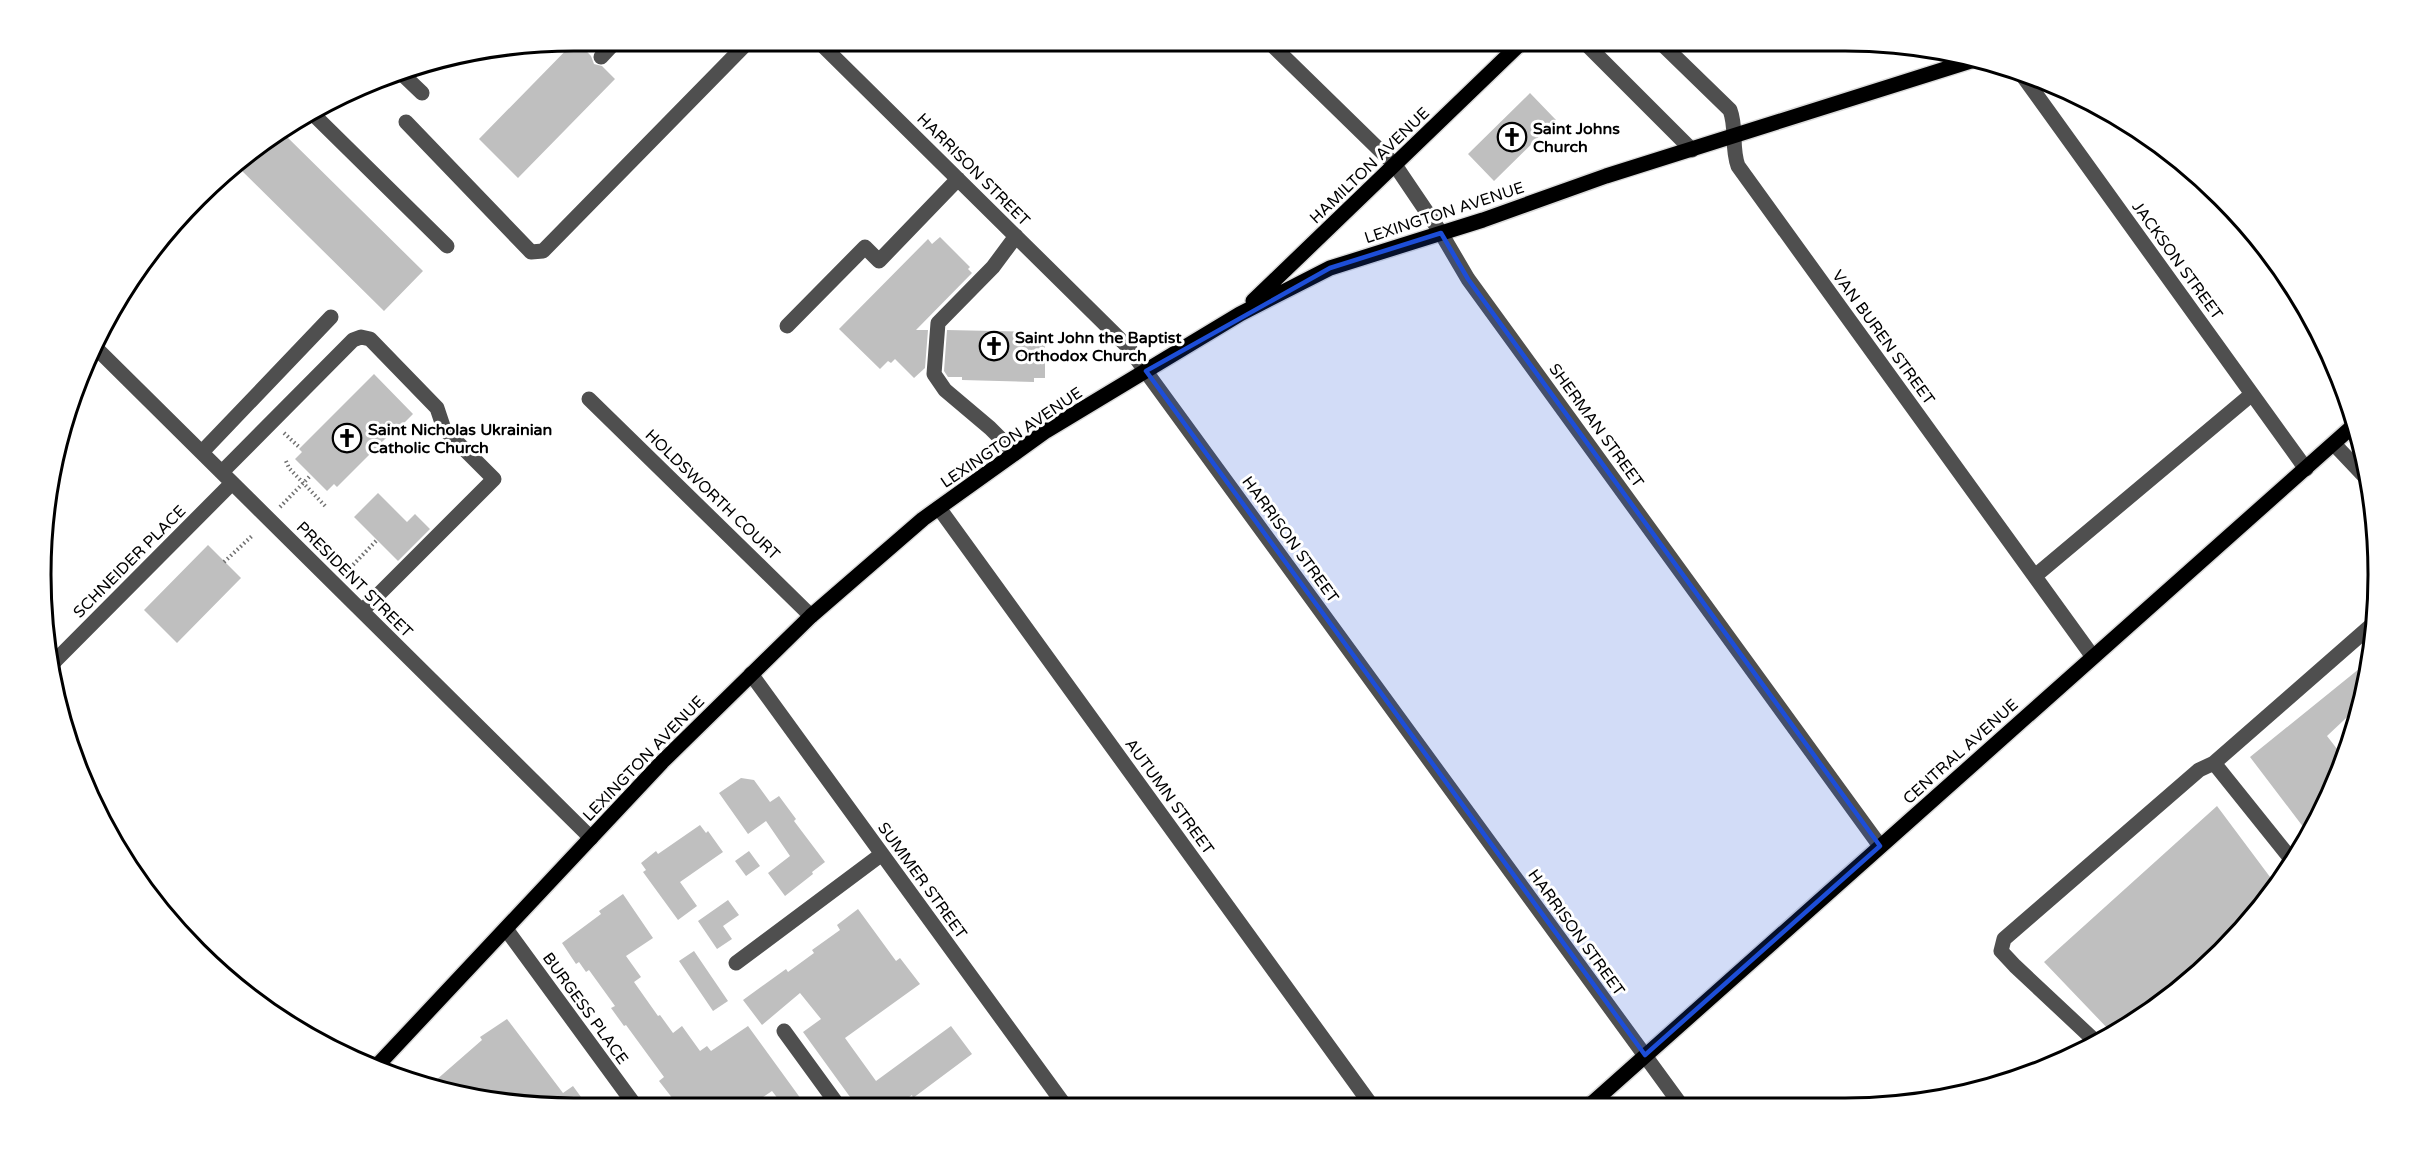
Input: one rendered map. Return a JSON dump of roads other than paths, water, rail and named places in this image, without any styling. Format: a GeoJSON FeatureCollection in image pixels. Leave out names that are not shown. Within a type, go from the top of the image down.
{"type":"FeatureCollection","features":[{"type":"Feature","properties":{"kind":"main road","name":"HAMILTON AVENUE"},"geometry":{"type":"LineString","coordinates":[[1240,314],[1512,51]]}},
{"type":"Feature","properties":{"kind":"main road","name":"LEXINGTON AVENUE"},"geometry":{"type":"LineString","coordinates":[[382,1061],[662,762],[811,616],[939,508],[1046,431],[1240,314],[1329,268],[1483,220],[1606,176],[1962,65]]}},
{"type":"Feature","properties":{"kind":"main road","name":"CENTRAL AVENUE"},"geometry":{"type":"LineString","coordinates":[[1598,1098],[2348,431]]}},
{"type":"Feature","properties":{"kind":"street"},"geometry":{"type":"LineString","coordinates":[[601,57],[606,51]]}},
{"type":"Feature","properties":{"kind":"street"},"geometry":{"type":"LineString","coordinates":[[406,122],[531,252],[537,253],[543,251],[738,51]]}},
{"type":"Feature","properties":{"kind":"street","name":"HARRISON STREET"},"geometry":{"type":"LineString","coordinates":[[829,51],[1128,347],[1677,1098]]}},
{"type":"Feature","properties":{"kind":"street","name":"SHERMAN STREET"},"geometry":{"type":"LineString","coordinates":[[1279,51],[1395,165],[1441,233],[1468,279],[1880,846]]}},
{"type":"Feature","properties":{"kind":"street"},"geometry":{"type":"LineString","coordinates":[[1594,51],[1692,150]]}},
{"type":"Feature","properties":{"kind":"street","name":"VAN BUREN STREET"},"geometry":{"type":"LineString","coordinates":[[1670,51],[1730,110],[1735,122],[1734,147],[1738,166],[2093,657]]}},
{"type":"Feature","properties":{"kind":"street"},"geometry":{"type":"LineString","coordinates":[[407,79],[422,93]]}},
{"type":"Feature","properties":{"kind":"street","name":"JACKSON STREET"},"geometry":{"type":"LineString","coordinates":[[2030,85],[2306,469]]}},
{"type":"Feature","properties":{"kind":"street"},"geometry":{"type":"LineString","coordinates":[[318,119],[447,246]]}},
{"type":"Feature","properties":{"kind":"street"},"geometry":{"type":"LineString","coordinates":[[787,326],[865,247],[879,261],[958,179]]}},
{"type":"Feature","properties":{"kind":"street"},"geometry":{"type":"LineString","coordinates":[[1015,453],[990,428],[945,390],[934,374],[938,323],[993,267],[1016,236]]}},
{"type":"Feature","properties":{"kind":"street"},"geometry":{"type":"LineString","coordinates":[[202,452],[330,317]]}},
{"type":"Feature","properties":{"kind":"street","name":"SCHNEIDER PLACE"},"geometry":{"type":"LineString","coordinates":[[58,658],[353,340],[361,337],[370,339],[437,408],[444,429],[494,479],[362,611]]}},
{"type":"Feature","properties":{"kind":"street","name":"PRESIDENT STREET"},"geometry":{"type":"LineString","coordinates":[[101,353],[591,838]]}},
{"type":"Feature","properties":{"kind":"street"},"geometry":{"type":"LineString","coordinates":[[2035,576],[2253,394]]}},
{"type":"Feature","properties":{"kind":"street","name":"HOLDSWORTH COURT"},"geometry":{"type":"LineString","coordinates":[[589,399],[811,616]]}},
{"type":"Feature","properties":{"kind":"street"},"geometry":{"type":"LineString","coordinates":[[2334,444],[2357,468]]}},
{"type":"Feature","properties":{"kind":"street","name":"AUTUMN STREET"},"geometry":{"type":"LineString","coordinates":[[939,508],[1366,1098]]}},
{"type":"Feature","properties":{"kind":"street"},"geometry":{"type":"LineString","coordinates":[[2090,1036],[2001,951],[2004,939],[2199,770],[2214,763],[2365,631]]}},
{"type":"Feature","properties":{"kind":"street","name":"SUMMER STREET"},"geometry":{"type":"LineString","coordinates":[[751,674],[1059,1098]]}},
{"type":"Feature","properties":{"kind":"street"},"geometry":{"type":"LineString","coordinates":[[2214,763],[2287,854]]}},
{"type":"Feature","properties":{"kind":"street"},"geometry":{"type":"LineString","coordinates":[[736,963],[882,854]]}},
{"type":"Feature","properties":{"kind":"street","name":"BURGESS PLACE"},"geometry":{"type":"LineString","coordinates":[[506,929],[630,1098]]}},
{"type":"Feature","properties":{"kind":"street"},"geometry":{"type":"LineString","coordinates":[[784,1031],[833,1098]]}},
{"type":"Feature","properties":{"kind":"place","name":"Saint Johns Church"},"geometry":{"type":"Point","coordinates":[1512,137]}},
{"type":"Feature","properties":{"kind":"place","name":"Saint John the Baptist Orthodox Church"},"geometry":{"type":"Point","coordinates":[994,346]}},
{"type":"Feature","properties":{"kind":"place","name":"Saint Nicholas Ukrainian Catholic Church"},"geometry":{"type":"Point","coordinates":[347,438]}}]}
